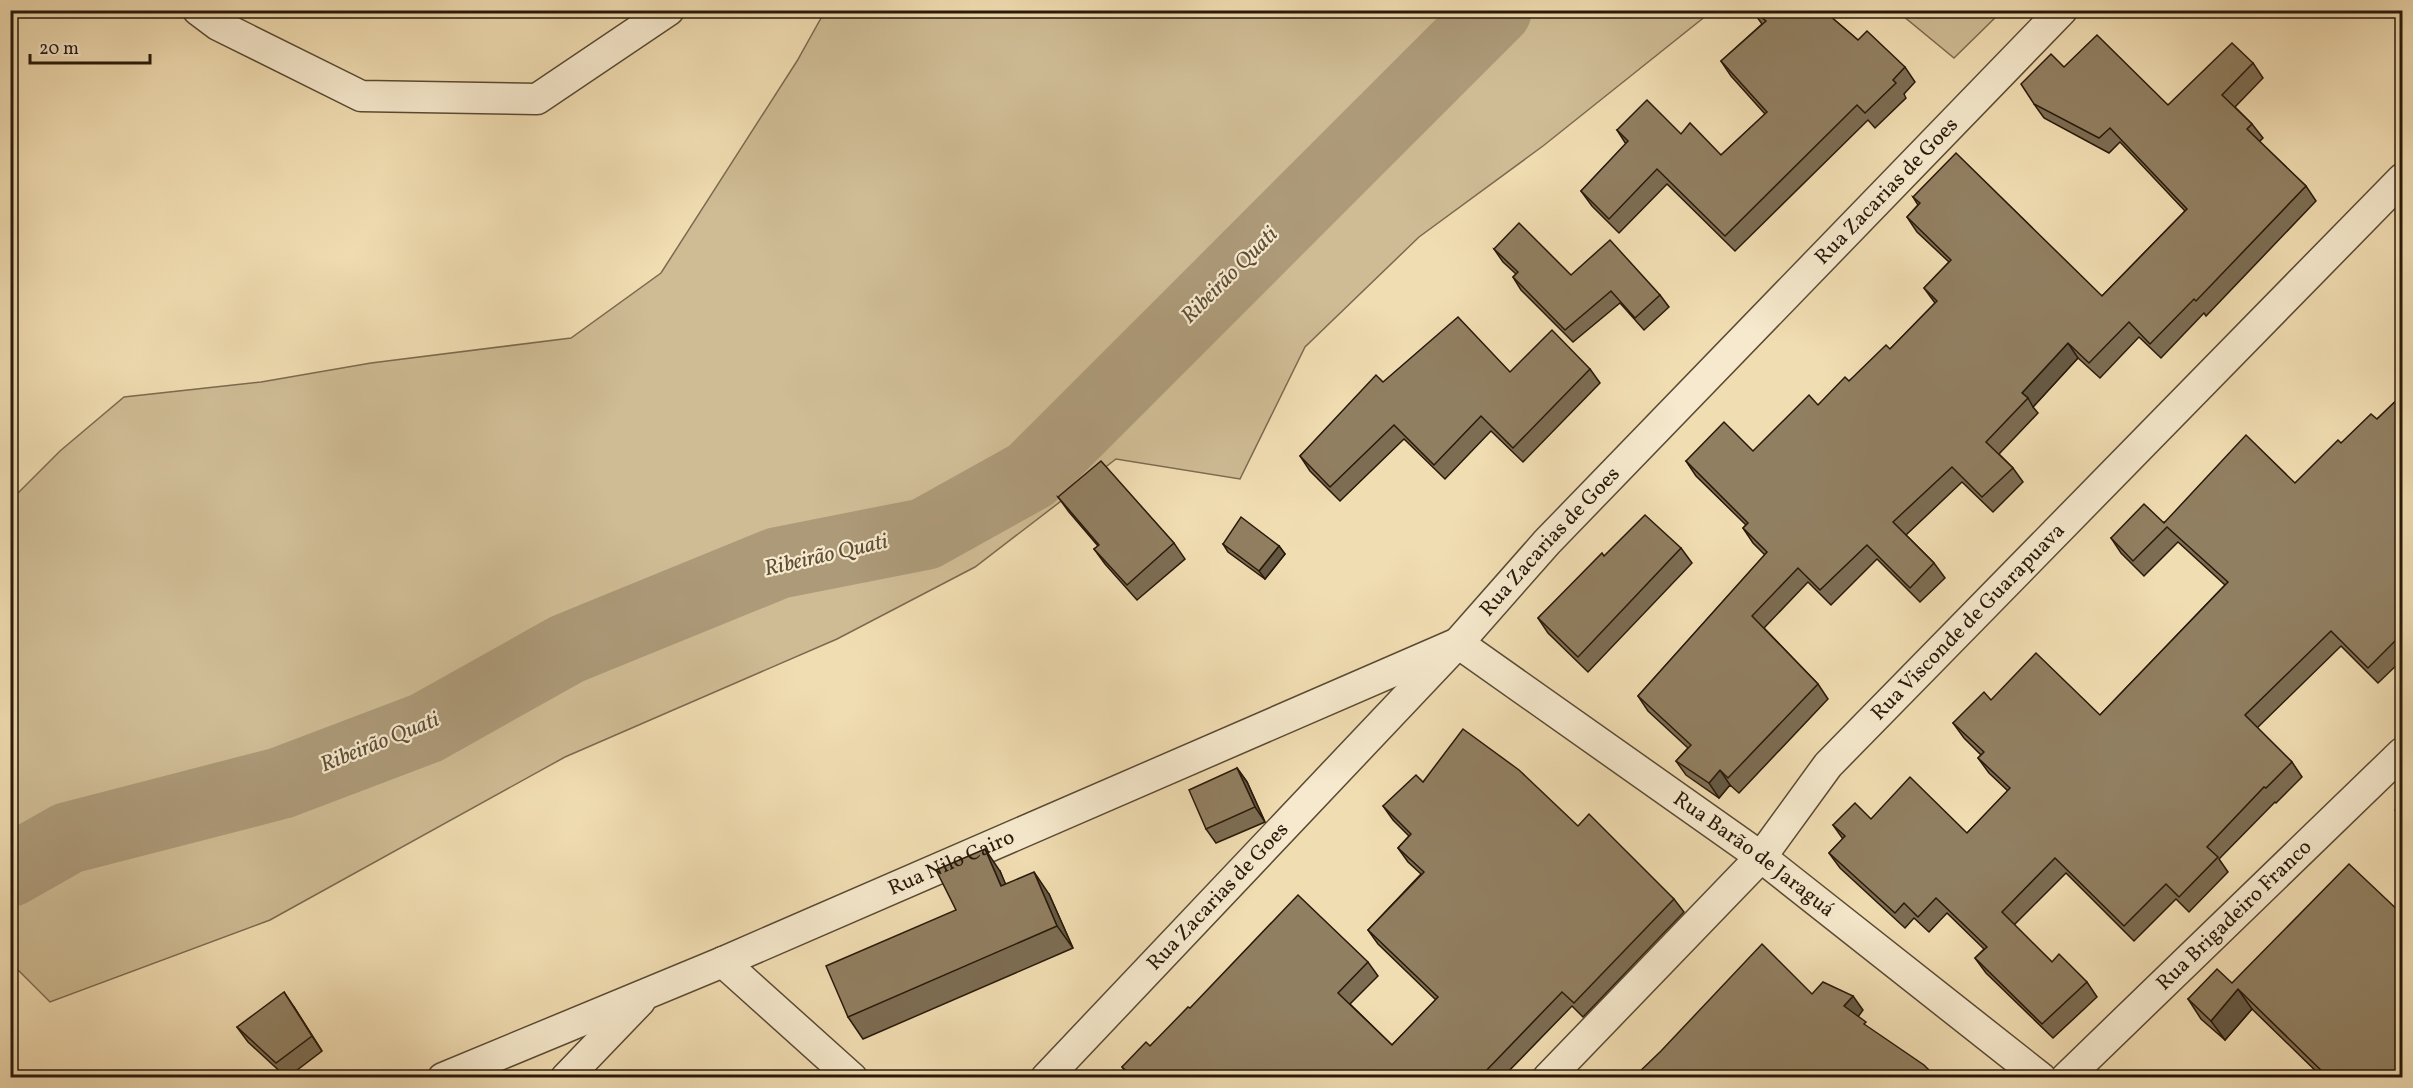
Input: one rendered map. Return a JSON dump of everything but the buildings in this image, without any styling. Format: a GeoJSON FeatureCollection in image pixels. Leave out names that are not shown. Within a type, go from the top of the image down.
{"type":"FeatureCollection","features":[{"type":"Feature","properties":{"kind":"street"},"geometry":{"type":"LineString","coordinates":[[198,10],[218,25],[361,96],[537,99],[669,10]]}},
{"type":"Feature","properties":{"kind":"street","name":"Rua Zacarias de Goes"},"geometry":{"type":"LineString","coordinates":[[1046,1077],[1458,643],[1547,542],[2062,10]]}},
{"type":"Feature","properties":{"kind":"street","name":"Rua Visconde de Guarapuava"},"geometry":{"type":"LineString","coordinates":[[1548,1077],[1761,857],[1828,765],[2403,179]]}},
{"type":"Feature","properties":{"kind":"street","name":"Rua Barão de Jaraguá"},"geometry":{"type":"LineString","coordinates":[[1458,643],[1761,857],[2041,1077]]}},
{"type":"Feature","properties":{"kind":"street","name":"Rua Nilo Cairo"},"geometry":{"type":"LineString","coordinates":[[445,1077],[723,962],[1458,643]]}},
{"type":"Feature","properties":{"kind":"street","name":"Rua Brigadeiro Franco"},"geometry":{"type":"LineString","coordinates":[[2066,1077],[2403,753]]}},
{"type":"Feature","properties":{"kind":"street"},"geometry":{"type":"LineString","coordinates":[[723,962],[852,1077]]}},
{"type":"Feature","properties":{"kind":"street"},"geometry":{"type":"LineString","coordinates":[[566,1077],[649,993]]}},
{"type":"Feature","properties":{"kind":"shaded area"},"geometry":{"type":"Polygon","coordinates":[[[825,11],[1712,11],[1543,146],[1419,237],[1305,347],[1240,479],[1116,459],[975,567],[837,639],[565,757],[270,920],[50,1002],[11,963],[11,500],[60,451],[124,397],[261,382],[371,363],[571,338],[661,273],[797,61],[825,11]]]}},
{"type":"Feature","properties":{"kind":"shaded area"},"geometry":{"type":"Polygon","coordinates":[[[1897,11],[2002,11],[1954,58],[1897,11]]]}},
{"type":"Feature","properties":{"kind":"waterway","name":"Ribeirão Quati"},"geometry":{"type":"LineString","coordinates":[[10,871],[68,838],[281,783],[426,728],[567,649],[778,563],[925,534],[1031,475],[1496,10]]}}]}
